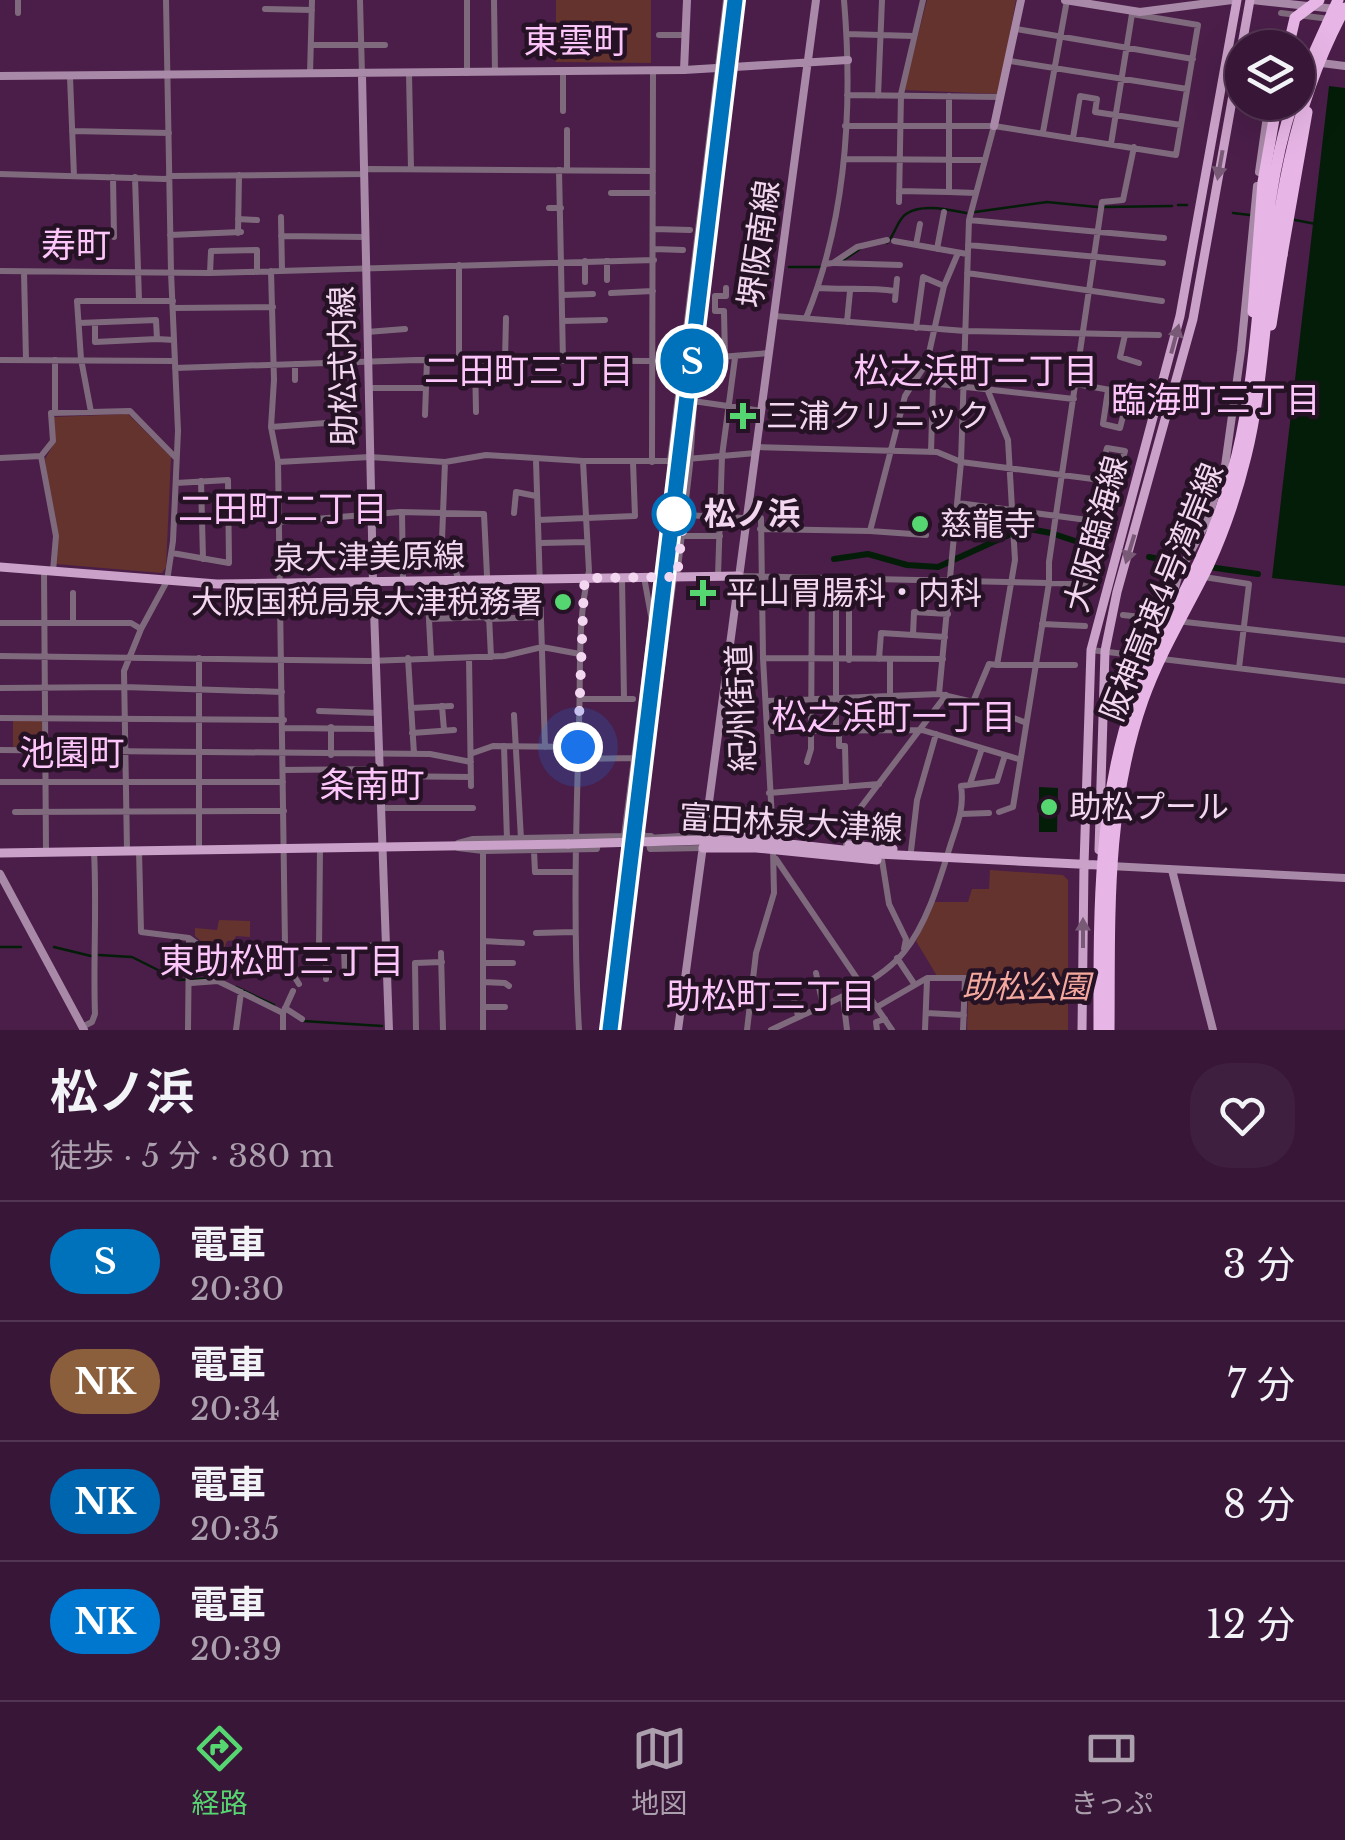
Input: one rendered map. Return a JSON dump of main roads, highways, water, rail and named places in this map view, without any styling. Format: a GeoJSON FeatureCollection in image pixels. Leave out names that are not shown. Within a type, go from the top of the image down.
{"type":"FeatureCollection","features":[{"type":"Feature","properties":{"kind":"highway"},"geometry":{"type":"LineString","coordinates":[[1292,30],[1295,18],[1319,0]]}},
{"type":"Feature","properties":{"kind":"highway"},"geometry":{"type":"LineString","coordinates":[[1315,51],[1338,0]]}},
{"type":"Feature","properties":{"kind":"highway","name":"阪神高速4号湾岸線"},"geometry":{"type":"LineString","coordinates":[[1109,1030],[1111,848],[1126,760],[1152,678],[1210,562],[1230,511],[1254,422],[1273,256],[1291,146],[1309,84],[1345,9]]}},
{"type":"Feature","properties":{"kind":"highway"},"geometry":{"type":"LineString","coordinates":[[1254,422],[1307,111],[1345,23]]}},
{"type":"Feature","properties":{"kind":"highway"},"geometry":{"type":"LineString","coordinates":[[1253,367],[1258,227],[1274,120]]}},
{"type":"Feature","properties":{"kind":"highway","name":"阪神高速4号湾岸線"},"geometry":{"type":"LineString","coordinates":[[1098,1030],[1102,848],[1114,770],[1143,676],[1201,558],[1237,453],[1253,367],[1270,205],[1289,120]]}},
{"type":"Feature","properties":{"kind":"main road","name":"大阪臨海線"},"geometry":{"type":"LineString","coordinates":[[1082,1030],[1092,650],[1180,316],[1234,0]]}},
{"type":"Feature","properties":{"kind":"main road","name":"大阪臨海線"},"geometry":{"type":"LineString","coordinates":[[1098,1030],[1098,865],[1106,651],[1117,592],[1194,320],[1251,0]]}},
{"type":"Feature","properties":{"kind":"main road","name":"泉大津美原線"},"geometry":{"type":"LineString","coordinates":[[0,567],[167,582],[281,584],[739,576]]}},
{"type":"Feature","properties":{"kind":"main road"},"geometry":{"type":"LineString","coordinates":[[706,830],[776,847],[882,860],[934,857]]}},
{"type":"Feature","properties":{"kind":"main road","name":"富田林泉大津線"},"geometry":{"type":"LineString","coordinates":[[0,853],[706,840],[1098,865]]}},
{"type":"Feature","properties":{"kind":"main road"},"geometry":{"type":"LineString","coordinates":[[703,848],[846,845],[928,852],[934,857]]}},
{"type":"Feature","properties":{"kind":"waterway"},"geometry":{"type":"LineString","coordinates":[[975,212],[1047,202],[1097,207]]}},
{"type":"Feature","properties":{"kind":"waterway"},"geometry":{"type":"LineString","coordinates":[[1178,205],[1187,205]]}},
{"type":"Feature","properties":{"kind":"waterway"},"geometry":{"type":"LineString","coordinates":[[1104,207],[1172,206]]}},
{"type":"Feature","properties":{"kind":"waterway"},"geometry":{"type":"LineString","coordinates":[[887,243],[903,217],[912,211],[936,208],[966,213]]}},
{"type":"Feature","properties":{"kind":"waterway"},"geometry":{"type":"LineString","coordinates":[[1233,213],[1250,215]]}},
{"type":"Feature","properties":{"kind":"waterway"},"geometry":{"type":"LineString","coordinates":[[1295,220],[1316,224]]}},
{"type":"Feature","properties":{"kind":"waterway"},"geometry":{"type":"LineString","coordinates":[[842,261],[860,249]]}},
{"type":"Feature","properties":{"kind":"waterway"},"geometry":{"type":"LineString","coordinates":[[789,267],[822,267]]}},
{"type":"Feature","properties":{"kind":"waterway"},"geometry":{"type":"LineString","coordinates":[[834,559],[868,554],[907,565],[938,567],[1024,528],[1096,548]]}},
{"type":"Feature","properties":{"kind":"waterway"},"geometry":{"type":"LineString","coordinates":[[1149,557],[1187,564]]}},
{"type":"Feature","properties":{"kind":"waterway"},"geometry":{"type":"LineString","coordinates":[[1209,567],[1258,574]]}},
{"type":"Feature","properties":{"kind":"waterway"},"geometry":{"type":"LineString","coordinates":[[0,947],[21,947]]}},
{"type":"Feature","properties":{"kind":"waterway"},"geometry":{"type":"LineString","coordinates":[[54,947],[91,956]]}},
{"type":"Feature","properties":{"kind":"waterway"},"geometry":{"type":"LineString","coordinates":[[99,955],[132,957],[178,980],[215,978]]}},
{"type":"Feature","properties":{"kind":"waterway"},"geometry":{"type":"LineString","coordinates":[[236,987],[274,1005]]}},
{"type":"Feature","properties":{"kind":"waterway"},"geometry":{"type":"LineString","coordinates":[[303,1021],[382,1026]]}},
{"type":"Feature","properties":{"kind":"railway"},"geometry":{"type":"LineString","coordinates":[[610,1030],[735,0]]}},
{"type":"Feature","properties":{"kind":"train","name":"S"},"geometry":{"type":"LineString","coordinates":[[610,1030],[735,0]]}},
{"type":"Feature","properties":{"kind":"place","name":"三浦クリニック"},"geometry":{"type":"Point","coordinates":[743,416]}},
{"type":"Feature","properties":{"kind":"place","name":"松ノ浜"},"geometry":{"type":"Point","coordinates":[674,514]}},
{"type":"Feature","properties":{"kind":"place","name":"慈龍寺"},"geometry":{"type":"Point","coordinates":[920,524]}},
{"type":"Feature","properties":{"kind":"place","name":"平山胃腸科・内科"},"geometry":{"type":"Point","coordinates":[703,593]}},
{"type":"Feature","properties":{"kind":"place","name":"大阪国税局泉大津税務署"},"geometry":{"type":"Point","coordinates":[563,602]}},
{"type":"Feature","properties":{"kind":"place","name":"助松プール"},"geometry":{"type":"Point","coordinates":[1049,807]}},
{"type":"Feature","properties":{"kind":"district","name":"東雲町"},"geometry":{"type":"Point","coordinates":[576,41]}},
{"type":"Feature","properties":{"kind":"district","name":"寿町"},"geometry":{"type":"Point","coordinates":[76,245]}},
{"type":"Feature","properties":{"kind":"district","name":"二田町三丁目"},"geometry":{"type":"Point","coordinates":[529,371]}},
{"type":"Feature","properties":{"kind":"district","name":"松之浜町二丁目"},"geometry":{"type":"Point","coordinates":[976,371]}},
{"type":"Feature","properties":{"kind":"district","name":"臨海町三丁目"},"geometry":{"type":"Point","coordinates":[1216,400]}},
{"type":"Feature","properties":{"kind":"district","name":"二田町二丁目"},"geometry":{"type":"Point","coordinates":[283,509]}},
{"type":"Feature","properties":{"kind":"district","name":"松之浜町一丁目"},"geometry":{"type":"Point","coordinates":[894,717]}},
{"type":"Feature","properties":{"kind":"district","name":"池園町"},"geometry":{"type":"Point","coordinates":[72,753]}},
{"type":"Feature","properties":{"kind":"district","name":"条南町"},"geometry":{"type":"Point","coordinates":[372,785]}},
{"type":"Feature","properties":{"kind":"district","name":"東助松町三丁目"},"geometry":{"type":"Point","coordinates":[282,961]}},
{"type":"Feature","properties":{"kind":"district","name":"助松町三丁目"},"geometry":{"type":"Point","coordinates":[771,996]}},
{"type":"Feature","properties":{"kind":"park label","name":"助松公園"},"geometry":{"type":"Point","coordinates":[1026,987]}}]}
